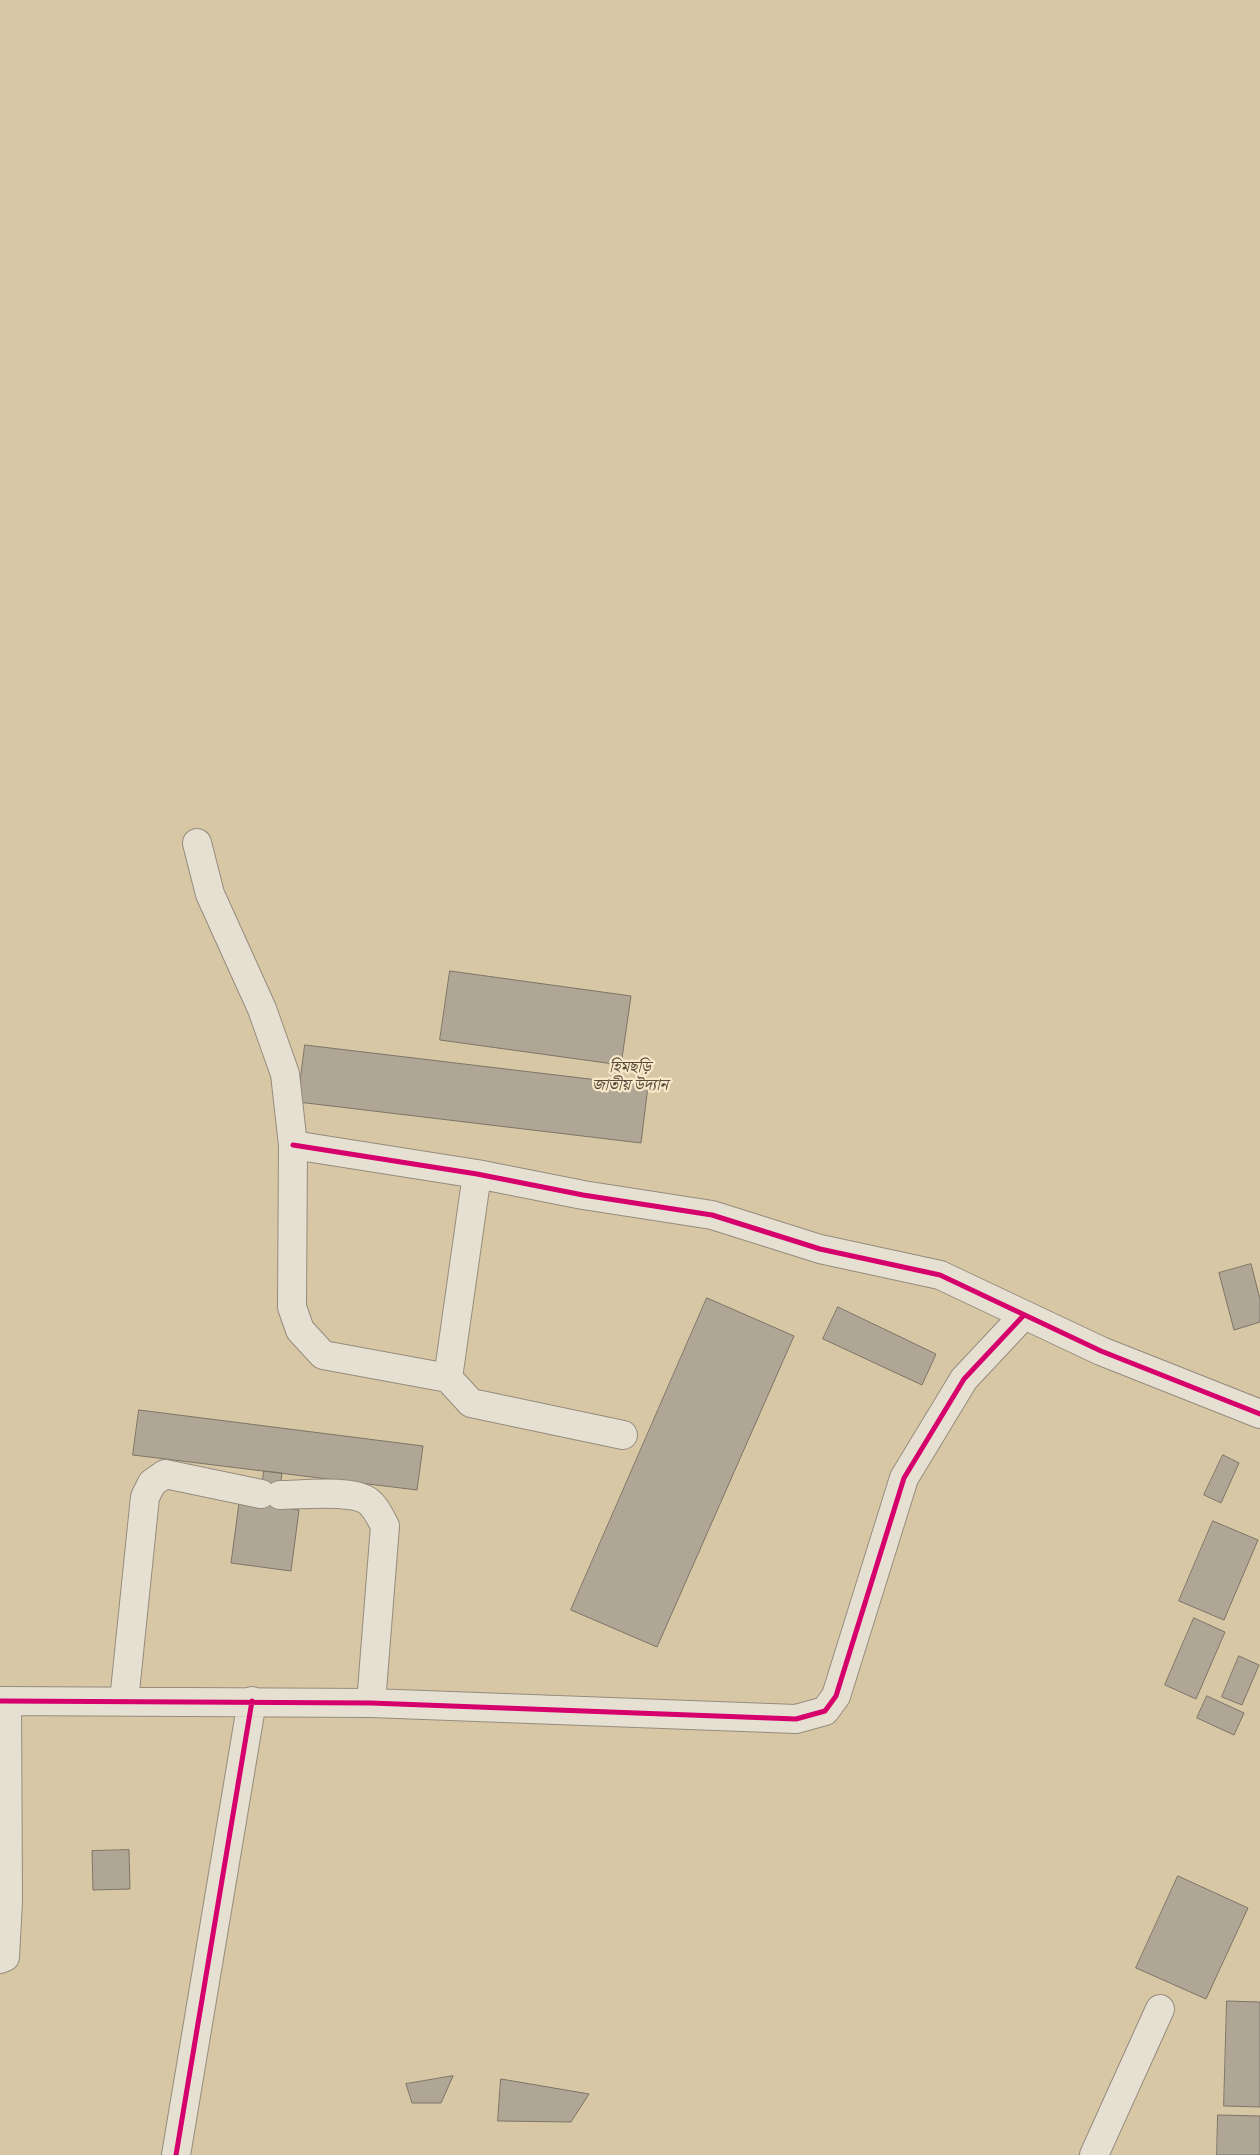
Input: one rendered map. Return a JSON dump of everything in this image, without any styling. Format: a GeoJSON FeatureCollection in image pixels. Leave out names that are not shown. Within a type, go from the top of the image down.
{"type":"FeatureCollection","features":[{"type":"Feature","properties":{"kind":"street"},"geometry":{"type":"LineString","coordinates":[[197,843],[210,894],[262,1009],[285,1074],[293,1144],[292,1307],[300,1330],[323,1355],[448,1378],[471,1403],[624,1435]]}},
{"type":"Feature","properties":{"kind":"street"},"geometry":{"type":"LineString","coordinates":[[293,1144],[477,1174],[583,1195],[712,1215],[820,1249],[940,1275],[1101,1352],[1260,1414]]}},
{"type":"Feature","properties":{"kind":"street"},"geometry":{"type":"LineString","coordinates":[[448,1378],[477,1174]]}},
{"type":"Feature","properties":{"kind":"street"},"geometry":{"type":"LineString","coordinates":[[0,1959],[5,1957],[7,1929],[4,1701],[124,1700],[371,1703],[796,1719],[825,1711],[836,1696],[904,1478],[964,1379],[1024,1315]]}},
{"type":"Feature","properties":{"kind":"street"},"geometry":{"type":"LineString","coordinates":[[124,1700],[145,1497],[152,1483],[165,1474],[270,1494],[355,1495],[367,1500],[375,1507],[385,1526],[371,1703]]}},
{"type":"Feature","properties":{"kind":"street"},"geometry":{"type":"LineString","coordinates":[[176,2155],[252,1701]]}},
{"type":"Feature","properties":{"kind":"street"},"geometry":{"type":"LineString","coordinates":[[1094,2155],[1160,2009]]}},
{"type":"Feature","properties":{"kind":"green space","name":"হিমছড়ি জাতীয় উদ্যান"},"geometry":{"type":"Polygon","coordinates":[[[0,0],[1260,0],[1260,2155],[0,2155],[0,0]]]}},
{"type":"Feature","properties":{"kind":"building"},"geometry":{"type":"Polygon","coordinates":[[[450,971],[631,996],[621,1065],[440,1040],[450,971]]]}},
{"type":"Feature","properties":{"kind":"building"},"geometry":{"type":"Polygon","coordinates":[[[305,1045],[648,1086],[641,1143],[298,1102],[305,1045]]]}},
{"type":"Feature","properties":{"kind":"building"},"geometry":{"type":"Polygon","coordinates":[[[1251,1264],[1260,1299],[1260,1322],[1234,1330],[1219,1273],[1251,1264]]]}},
{"type":"Feature","properties":{"kind":"building"},"geometry":{"type":"Polygon","coordinates":[[[707,1298],[794,1336],[657,1647],[571,1610],[707,1298]]]}},
{"type":"Feature","properties":{"kind":"building"},"geometry":{"type":"Polygon","coordinates":[[[838,1307],[936,1354],[922,1385],[823,1339],[838,1307]]]}},
{"type":"Feature","properties":{"kind":"building"},"geometry":{"type":"Polygon","coordinates":[[[139,1410],[423,1446],[417,1490],[133,1455],[139,1410]]]}},
{"type":"Feature","properties":{"kind":"building"},"geometry":{"type":"Polygon","coordinates":[[[1223,1455],[1239,1463],[1221,1503],[1204,1495],[1223,1455]]]}},
{"type":"Feature","properties":{"kind":"building"},"geometry":{"type":"Polygon","coordinates":[[[264,1471],[282,1473],[278,1507],[299,1510],[291,1571],[231,1563],[239,1503],[259,1506],[264,1471]]]}},
{"type":"Feature","properties":{"kind":"building"},"geometry":{"type":"Polygon","coordinates":[[[1213,1521],[1258,1540],[1224,1620],[1179,1601],[1213,1521]]]}},
{"type":"Feature","properties":{"kind":"building"},"geometry":{"type":"Polygon","coordinates":[[[1194,1618],[1225,1632],[1196,1699],[1165,1685],[1194,1618]]]}},
{"type":"Feature","properties":{"kind":"building"},"geometry":{"type":"Polygon","coordinates":[[[1239,1656],[1259,1665],[1242,1705],[1222,1697],[1239,1656]]]}},
{"type":"Feature","properties":{"kind":"building"},"geometry":{"type":"Polygon","coordinates":[[[1207,1696],[1244,1713],[1234,1735],[1197,1718],[1207,1696]]]}},
{"type":"Feature","properties":{"kind":"building"},"geometry":{"type":"Polygon","coordinates":[[[129,1850],[130,1889],[93,1890],[92,1851],[129,1850]]]}},
{"type":"Feature","properties":{"kind":"building"},"geometry":{"type":"Polygon","coordinates":[[[1178,1876],[1248,1908],[1206,1999],[1136,1968],[1178,1876]]]}},
{"type":"Feature","properties":{"kind":"building"},"geometry":{"type":"Polygon","coordinates":[[[1227,2001],[1260,2002],[1260,2107],[1224,2106],[1227,2001]]]}},
{"type":"Feature","properties":{"kind":"building"},"geometry":{"type":"Polygon","coordinates":[[[453,2076],[441,2103],[412,2103],[406,2084],[453,2076]]]}},
{"type":"Feature","properties":{"kind":"building"},"geometry":{"type":"Polygon","coordinates":[[[501,2079],[589,2094],[571,2122],[498,2121],[501,2079]]]}},
{"type":"Feature","properties":{"kind":"building"},"geometry":{"type":"Polygon","coordinates":[[[1218,2115],[1260,2116],[1260,2155],[1217,2155],[1218,2115]]]}},
{"type":"Feature","properties":{"kind":"cycle path"},"geometry":{"type":"LineString","coordinates":[[293,1145],[477,1174],[583,1195],[712,1215],[820,1249],[940,1275],[1101,1351],[1260,1414]]}},
{"type":"Feature","properties":{"kind":"cycle path"},"geometry":{"type":"LineString","coordinates":[[0,1701],[371,1703],[796,1719],[825,1711],[836,1696],[904,1478],[964,1379],[1024,1315]]}},
{"type":"Feature","properties":{"kind":"cycle path"},"geometry":{"type":"LineString","coordinates":[[176,2155],[252,1701]]}}]}
